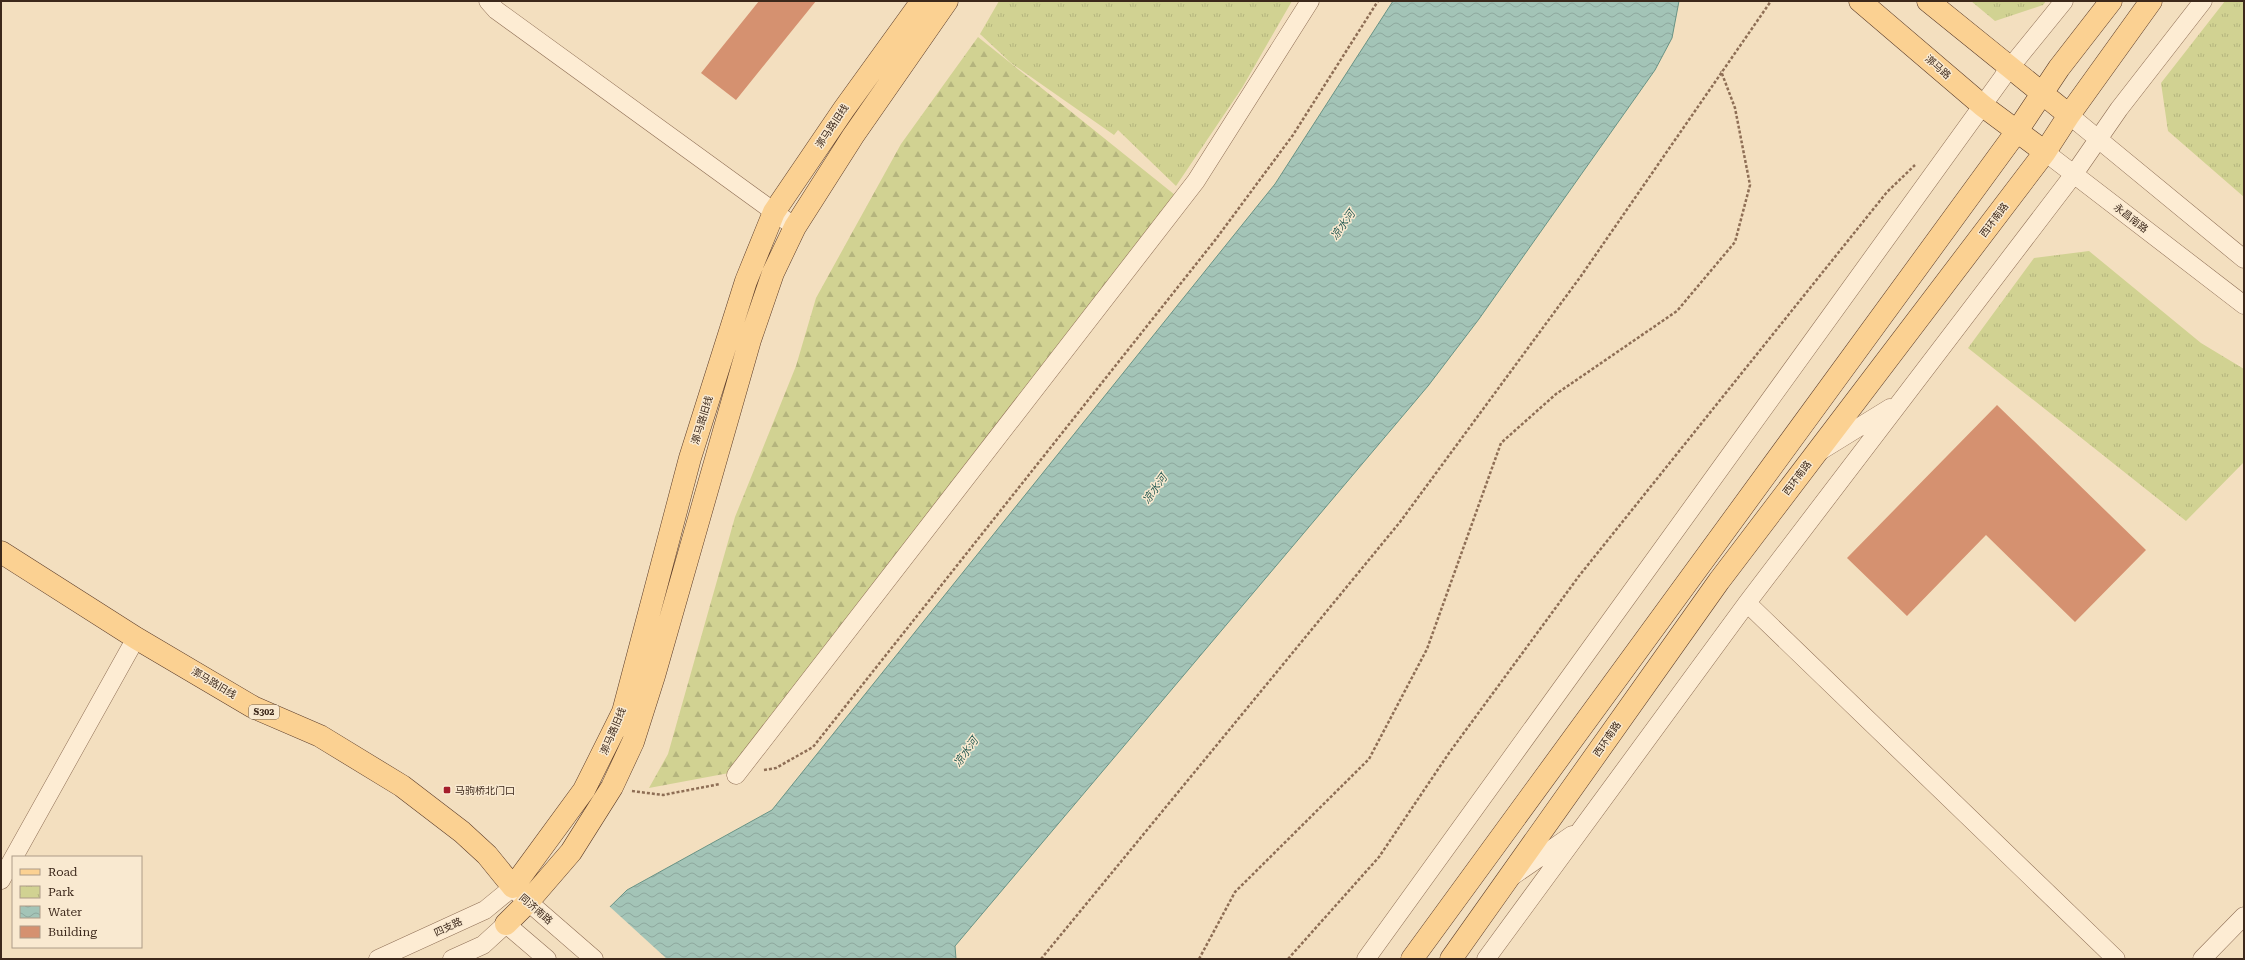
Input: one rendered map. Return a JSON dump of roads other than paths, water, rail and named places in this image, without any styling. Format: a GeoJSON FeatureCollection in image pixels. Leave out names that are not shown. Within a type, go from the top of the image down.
{"type":"FeatureCollection","features":[{"type":"Feature","properties":{"kind":"main road","name":"漷马路旧线"},"geometry":{"type":"LineString","coordinates":[[1,552],[136,638],[253,707],[320,736],[402,786],[462,832],[487,855],[512,887],[584,790],[623,712],[690,458],[746,281],[774,212],[844,109],[922,1]]}},
{"type":"Feature","properties":{"kind":"main road","name":"漷马路旧线"},"geometry":{"type":"LineString","coordinates":[[506,924],[527,903],[571,852],[612,788],[633,742],[654,676],[750,340],[773,273],[794,227],[853,136],[947,1]]}},
{"type":"Feature","properties":{"kind":"main road","name":"漷马路"},"geometry":{"type":"LineString","coordinates":[[1860,1],[1981,105],[2017,131]]}},
{"type":"Feature","properties":{"kind":"main road"},"geometry":{"type":"LineString","coordinates":[[1928,1],[2011,66],[2069,115]]}},
{"type":"Feature","properties":{"kind":"main road"},"geometry":{"type":"LineString","coordinates":[[1412,959],[2017,131],[2042,93],[2111,1]]}},
{"type":"Feature","properties":{"kind":"main road","name":"西环南路"},"geometry":{"type":"LineString","coordinates":[[1451,959],[1719,581],[2045,152],[2069,115],[2150,1]]}},
{"type":"Feature","properties":{"kind":"main road","name":"永昌南路"},"geometry":{"type":"LineString","coordinates":[[2017,131],[2045,152]]}},
{"type":"Feature","properties":{"kind":"street"},"geometry":{"type":"LineString","coordinates":[[488,1],[496,10],[794,227]]}},
{"type":"Feature","properties":{"kind":"street"},"geometry":{"type":"LineString","coordinates":[[736,775],[1196,181],[1310,1]]}},
{"type":"Feature","properties":{"kind":"street"},"geometry":{"type":"LineString","coordinates":[[1366,959],[1981,105],[2064,1]]}},
{"type":"Feature","properties":{"kind":"street"},"geometry":{"type":"LineString","coordinates":[[1486,959],[1747,603],[2100,140],[2119,110],[2203,1]]}},
{"type":"Feature","properties":{"kind":"street"},"geometry":{"type":"LineString","coordinates":[[2069,115],[2244,260]]}},
{"type":"Feature","properties":{"kind":"street","name":"永昌南路"},"geometry":{"type":"LineString","coordinates":[[2045,152],[2244,305]]}},
{"type":"Feature","properties":{"kind":"street"},"geometry":{"type":"LineString","coordinates":[[1816,453],[1900,402]]}},
{"type":"Feature","properties":{"kind":"street"},"geometry":{"type":"LineString","coordinates":[[1747,603],[2116,959]]}},
{"type":"Feature","properties":{"kind":"street"},"geometry":{"type":"LineString","coordinates":[[3,870],[136,638]]}},
{"type":"Feature","properties":{"kind":"street"},"geometry":{"type":"LineString","coordinates":[[1507,880],[1583,826]]}},
{"type":"Feature","properties":{"kind":"street","name":"同济南路"},"geometry":{"type":"LineString","coordinates":[[512,887],[527,903],[594,959]]}},
{"type":"Feature","properties":{"kind":"street","name":"同济南路"},"geometry":{"type":"LineString","coordinates":[[506,924],[512,887]]}},
{"type":"Feature","properties":{"kind":"street","name":"四支路"},"geometry":{"type":"LineString","coordinates":[[378,959],[485,910],[512,887]]}},
{"type":"Feature","properties":{"kind":"street"},"geometry":{"type":"LineString","coordinates":[[2202,959],[2244,916]]}},
{"type":"Feature","properties":{"kind":"street"},"geometry":{"type":"LineString","coordinates":[[452,959],[483,945],[506,924],[547,959]]}},
{"type":"Feature","properties":{"kind":"water","name":"凉水河"},"geometry":{"type":"Polygon","coordinates":[[[1393,1],[1679,1],[1672,38],[1655,70],[1479,319],[1428,386],[955,946],[956,959],[557,959],[627,890],[772,810],[1275,184],[1393,1]]]}},
{"type":"Feature","properties":{"kind":"place","name":"马驹桥北门口"},"geometry":{"type":"Point","coordinates":[447,790]}}]}
